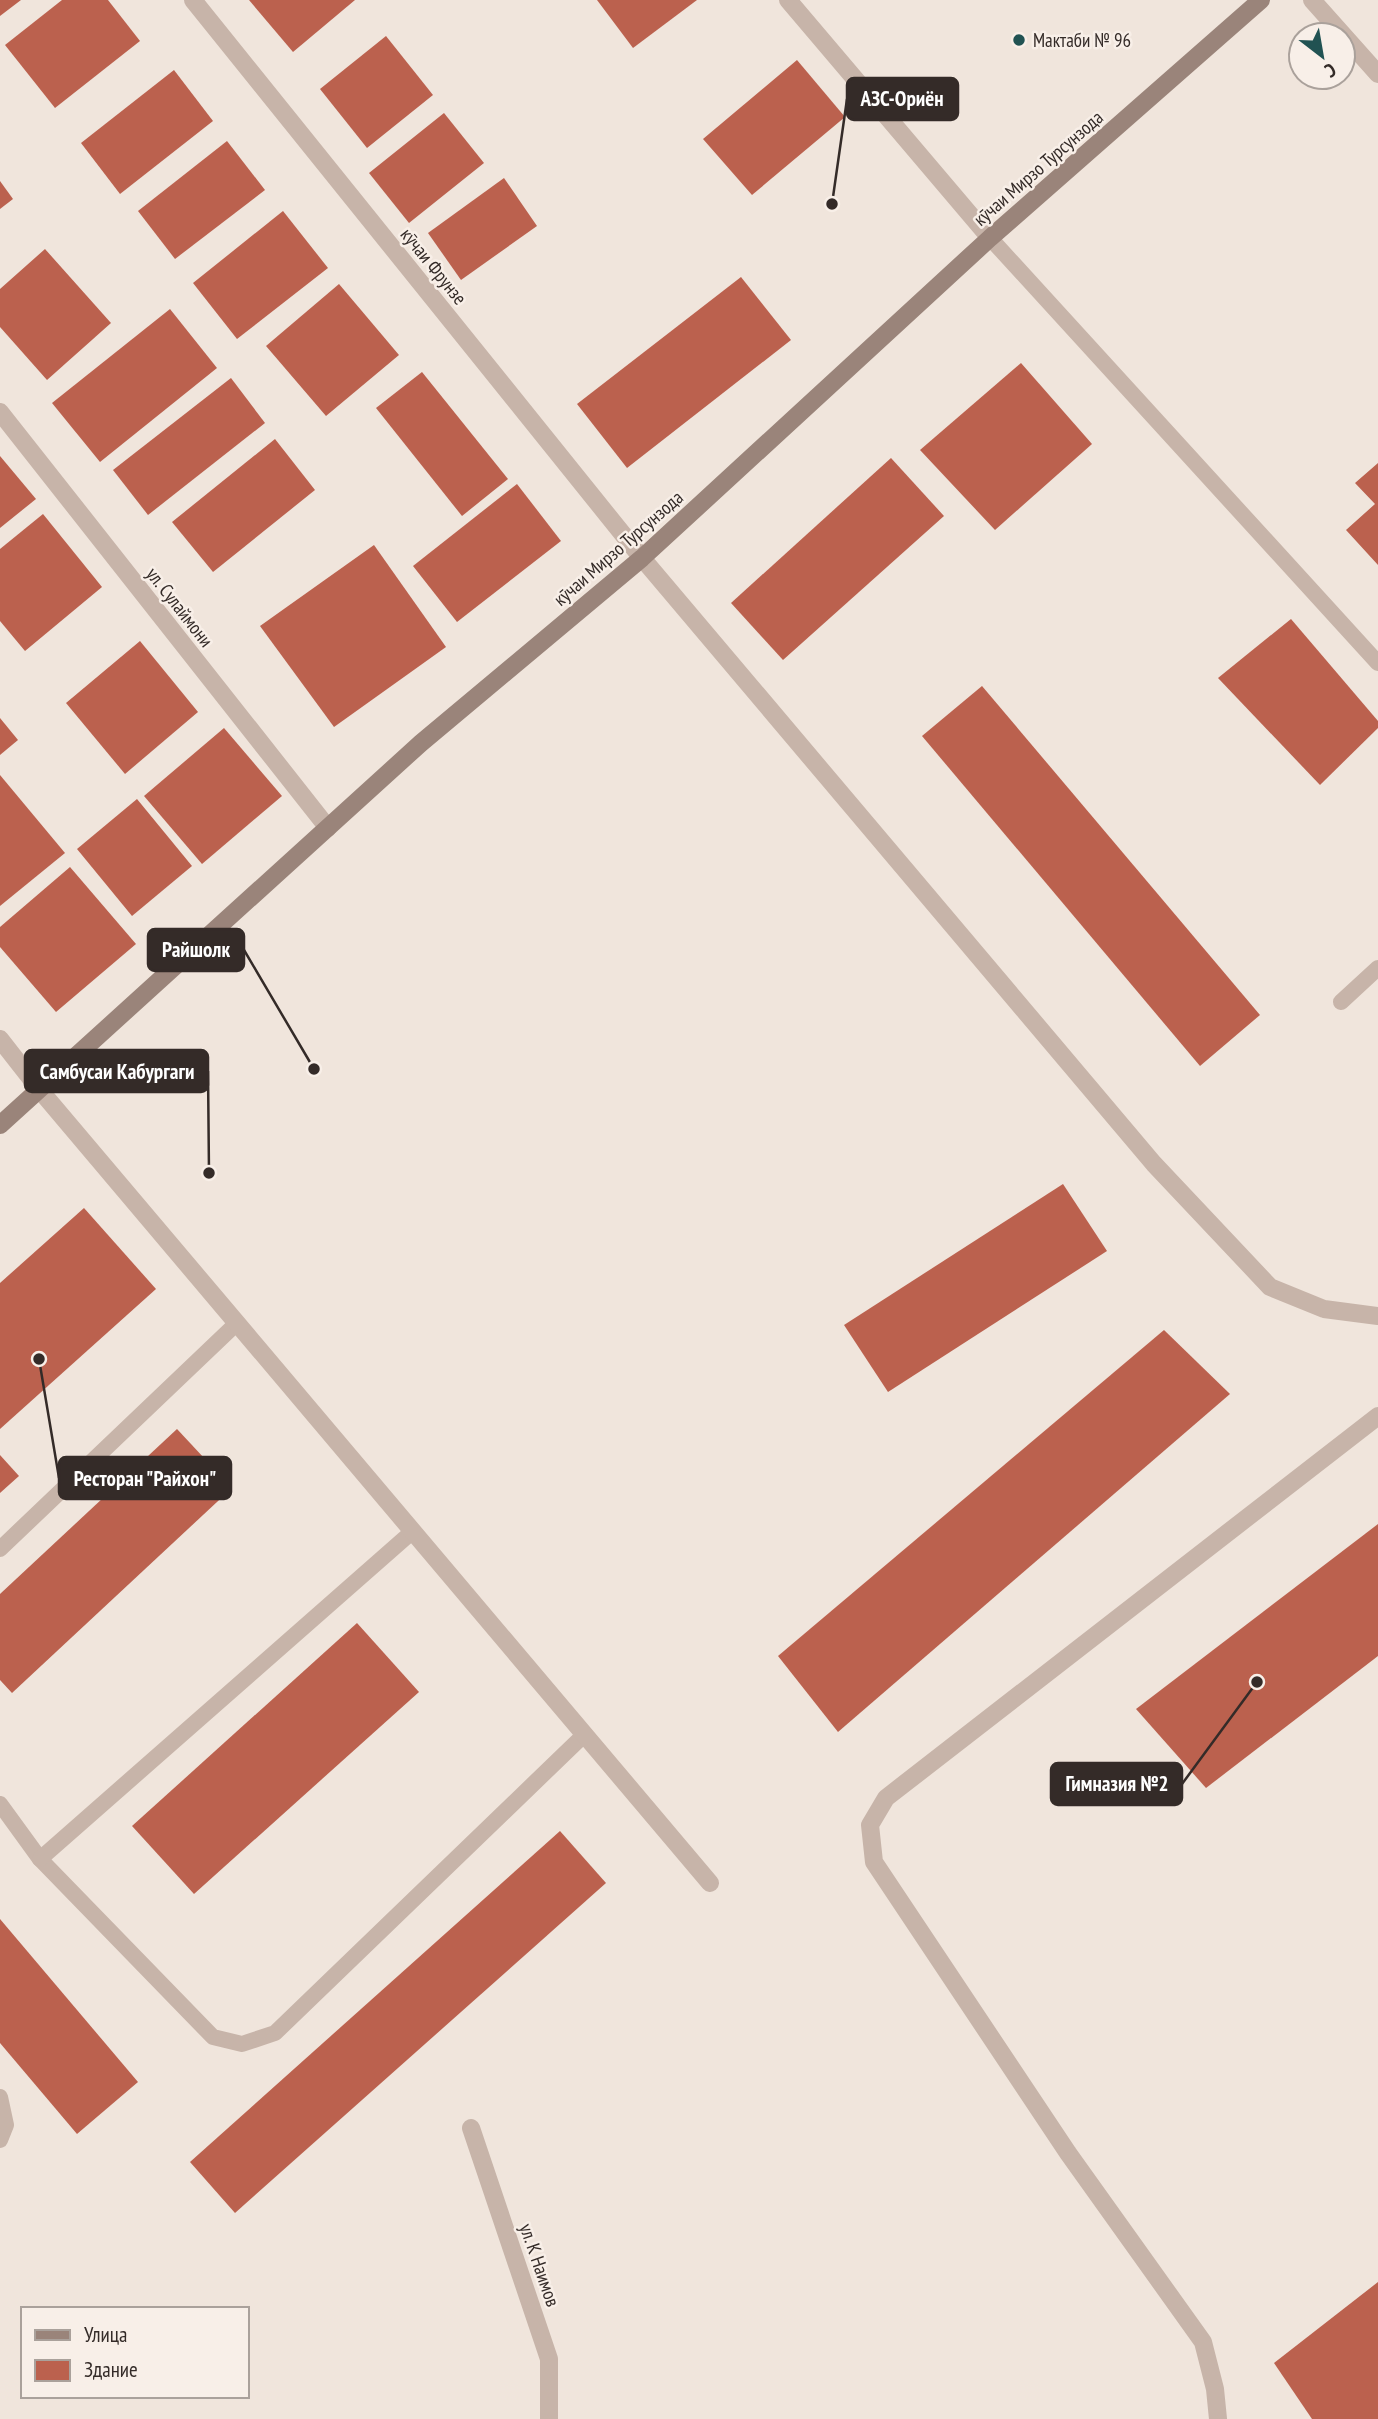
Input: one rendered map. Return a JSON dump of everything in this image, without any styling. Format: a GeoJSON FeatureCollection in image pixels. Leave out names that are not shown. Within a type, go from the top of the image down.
{"type":"FeatureCollection","features":[{"type":"Feature","properties":{"kind":"main road","name":"кӯчаи Мирзо Турсунзода"},"geometry":{"type":"LineString","coordinates":[[0,1125],[421,744],[642,558],[990,237],[1261,0]]}},
{"type":"Feature","properties":{"kind":"street","name":"кӯчаи Фрунзе"},"geometry":{"type":"LineString","coordinates":[[193,0],[642,558],[1154,1164],[1270,1287],[1324,1309],[1378,1316]]}},
{"type":"Feature","properties":{"kind":"street"},"geometry":{"type":"LineString","coordinates":[[788,0],[990,237]]}},
{"type":"Feature","properties":{"kind":"street"},"geometry":{"type":"LineString","coordinates":[[1312,0],[1378,74]]}},
{"type":"Feature","properties":{"kind":"street","name":"ул. Сулаймони"},"geometry":{"type":"LineString","coordinates":[[0,412],[328,828]]}},
{"type":"Feature","properties":{"kind":"street"},"geometry":{"type":"LineString","coordinates":[[0,1039],[39,1089],[710,1883]]}},
{"type":"Feature","properties":{"kind":"street"},"geometry":{"type":"LineString","coordinates":[[1218,2419],[1215,2389],[1203,2342],[1068,2153],[874,1863],[870,1825],[886,1798],[1378,1416]]}},
{"type":"Feature","properties":{"kind":"street","name":"ул. К Наимов"},"geometry":{"type":"LineString","coordinates":[[471,2128],[550,2359],[549,2419]]}},
{"type":"Feature","properties":{"kind":"lane"},"geometry":{"type":"LineString","coordinates":[[990,237],[1378,663]]}},
{"type":"Feature","properties":{"kind":"lane"},"geometry":{"type":"LineString","coordinates":[[1341,1002],[1378,968]]}},
{"type":"Feature","properties":{"kind":"lane"},"geometry":{"type":"LineString","coordinates":[[0,1549],[237,1323]]}},
{"type":"Feature","properties":{"kind":"lane"},"geometry":{"type":"LineString","coordinates":[[40,1859],[413,1531]]}},
{"type":"Feature","properties":{"kind":"lane"},"geometry":{"type":"LineString","coordinates":[[0,1804],[40,1859],[213,2037],[243,2044],[275,2033],[585,1734]]}},
{"type":"Feature","properties":{"kind":"lane"},"geometry":{"type":"LineString","coordinates":[[0,2097],[6,2125],[0,2140]]}},
{"type":"Feature","properties":{"kind":"building"},"geometry":{"type":"Polygon","coordinates":[[[0,0],[21,0],[0,16],[0,0]]]}},
{"type":"Feature","properties":{"kind":"building"},"geometry":{"type":"Polygon","coordinates":[[[62,0],[108,0],[140,41],[55,108],[5,45],[62,0]]]}},
{"type":"Feature","properties":{"kind":"building"},"geometry":{"type":"Polygon","coordinates":[[[249,0],[355,0],[293,52],[249,0]]]}},
{"type":"Feature","properties":{"kind":"building"},"geometry":{"type":"Polygon","coordinates":[[[597,0],[697,0],[633,48],[597,0]]]}},
{"type":"Feature","properties":{"kind":"building"},"geometry":{"type":"Polygon","coordinates":[[[386,36],[433,95],[367,148],[320,89],[386,36]]]}},
{"type":"Feature","properties":{"kind":"building"},"geometry":{"type":"Polygon","coordinates":[[[797,60],[845,117],[752,195],[703,139],[797,60]]]}},
{"type":"Feature","properties":{"kind":"building"},"geometry":{"type":"Polygon","coordinates":[[[174,70],[213,121],[120,194],[81,143],[174,70]]]}},
{"type":"Feature","properties":{"kind":"building"},"geometry":{"type":"Polygon","coordinates":[[[444,113],[484,163],[409,223],[369,173],[444,113]]]}},
{"type":"Feature","properties":{"kind":"building"},"geometry":{"type":"Polygon","coordinates":[[[227,141],[265,190],[175,259],[138,211],[227,141]]]}},
{"type":"Feature","properties":{"kind":"building"},"geometry":{"type":"Polygon","coordinates":[[[504,178],[537,226],[461,280],[428,233],[504,178]]]}},
{"type":"Feature","properties":{"kind":"building"},"geometry":{"type":"Polygon","coordinates":[[[0,181],[13,199],[0,209],[0,181]]]}},
{"type":"Feature","properties":{"kind":"building"},"geometry":{"type":"Polygon","coordinates":[[[283,211],[328,268],[237,339],[193,283],[283,211]]]}},
{"type":"Feature","properties":{"kind":"building"},"geometry":{"type":"Polygon","coordinates":[[[45,249],[111,323],[47,380],[0,327],[0,289],[45,249]]]}},
{"type":"Feature","properties":{"kind":"building"},"geometry":{"type":"Polygon","coordinates":[[[741,277],[791,340],[627,468],[577,404],[741,277]]]}},
{"type":"Feature","properties":{"kind":"building"},"geometry":{"type":"Polygon","coordinates":[[[339,284],[399,355],[326,416],[266,346],[339,284]]]}},
{"type":"Feature","properties":{"kind":"building"},"geometry":{"type":"Polygon","coordinates":[[[170,309],[217,368],[100,462],[52,403],[170,309]]]}},
{"type":"Feature","properties":{"kind":"building"},"geometry":{"type":"Polygon","coordinates":[[[1021,363],[1092,444],[995,530],[920,450],[1021,363]]]}},
{"type":"Feature","properties":{"kind":"building"},"geometry":{"type":"Polygon","coordinates":[[[422,372],[508,479],[462,516],[376,408],[422,372]]]}},
{"type":"Feature","properties":{"kind":"building"},"geometry":{"type":"Polygon","coordinates":[[[231,378],[265,423],[148,515],[113,470],[231,378]]]}},
{"type":"Feature","properties":{"kind":"building"},"geometry":{"type":"Polygon","coordinates":[[[275,439],[315,490],[213,572],[172,522],[275,439]]]}},
{"type":"Feature","properties":{"kind":"building"},"geometry":{"type":"Polygon","coordinates":[[[0,456],[36,499],[0,528],[0,456]]]}},
{"type":"Feature","properties":{"kind":"building"},"geometry":{"type":"Polygon","coordinates":[[[891,458],[944,516],[783,660],[731,603],[891,458]]]}},
{"type":"Feature","properties":{"kind":"building"},"geometry":{"type":"Polygon","coordinates":[[[1378,463],[1378,565],[1346,530],[1375,504],[1355,483],[1378,463]]]}},
{"type":"Feature","properties":{"kind":"building"},"geometry":{"type":"Polygon","coordinates":[[[517,484],[561,541],[457,622],[413,566],[517,484]]]}},
{"type":"Feature","properties":{"kind":"building"},"geometry":{"type":"Polygon","coordinates":[[[43,514],[102,587],[25,651],[0,621],[0,549],[43,514]]]}},
{"type":"Feature","properties":{"kind":"building"},"geometry":{"type":"Polygon","coordinates":[[[374,545],[446,647],[334,727],[260,626],[374,545]]]}},
{"type":"Feature","properties":{"kind":"building"},"geometry":{"type":"Polygon","coordinates":[[[1291,619],[1378,721],[1378,728],[1320,785],[1218,678],[1291,619]]]}},
{"type":"Feature","properties":{"kind":"building"},"geometry":{"type":"Polygon","coordinates":[[[140,641],[198,712],[125,774],[66,703],[140,641]]]}},
{"type":"Feature","properties":{"kind":"building"},"geometry":{"type":"Polygon","coordinates":[[[982,686],[1260,1015],[1200,1066],[922,736],[982,686]]]}},
{"type":"Feature","properties":{"kind":"building"},"geometry":{"type":"Polygon","coordinates":[[[0,718],[18,740],[0,755],[0,718]]]}},
{"type":"Feature","properties":{"kind":"building"},"geometry":{"type":"Polygon","coordinates":[[[224,728],[282,796],[202,864],[144,796],[224,728]]]}},
{"type":"Feature","properties":{"kind":"building"},"geometry":{"type":"Polygon","coordinates":[[[0,775],[65,853],[0,906],[0,775]]]}},
{"type":"Feature","properties":{"kind":"building"},"geometry":{"type":"Polygon","coordinates":[[[137,799],[192,866],[132,916],[77,849],[137,799]]]}},
{"type":"Feature","properties":{"kind":"building"},"geometry":{"type":"Polygon","coordinates":[[[70,867],[136,944],[56,1012],[0,947],[0,927],[70,867]]]}},
{"type":"Feature","properties":{"kind":"building"},"geometry":{"type":"Polygon","coordinates":[[[1063,1184],[1107,1251],[888,1392],[844,1325],[1063,1184]]]}},
{"type":"Feature","properties":{"kind":"building"},"geometry":{"type":"Polygon","coordinates":[[[84,1208],[156,1289],[0,1429],[0,1283],[84,1208]]]}},
{"type":"Feature","properties":{"kind":"building"},"geometry":{"type":"Polygon","coordinates":[[[1164,1330],[1230,1394],[838,1732],[778,1656],[1164,1330]]]}},
{"type":"Feature","properties":{"kind":"building"},"geometry":{"type":"Polygon","coordinates":[[[177,1429],[232,1488],[12,1693],[0,1680],[0,1594],[177,1429]]]}},
{"type":"Feature","properties":{"kind":"building"},"geometry":{"type":"Polygon","coordinates":[[[0,1455],[19,1476],[0,1493],[0,1455]]]}},
{"type":"Feature","properties":{"kind":"building"},"geometry":{"type":"Polygon","coordinates":[[[1378,1524],[1378,1656],[1206,1788],[1136,1709],[1378,1524]]]}},
{"type":"Feature","properties":{"kind":"building"},"geometry":{"type":"Polygon","coordinates":[[[357,1623],[419,1692],[194,1894],[132,1826],[357,1623]]]}},
{"type":"Feature","properties":{"kind":"building"},"geometry":{"type":"Polygon","coordinates":[[[560,1831],[606,1883],[235,2213],[190,2162],[560,1831]]]}},
{"type":"Feature","properties":{"kind":"building"},"geometry":{"type":"Polygon","coordinates":[[[0,1919],[138,2082],[77,2134],[0,2043],[0,1919]]]}},
{"type":"Feature","properties":{"kind":"building"},"geometry":{"type":"Polygon","coordinates":[[[1378,2282],[1378,2419],[1312,2419],[1274,2363],[1378,2282]]]}},
{"type":"Feature","properties":{"kind":"place","name":"Мактаби № 96"},"geometry":{"type":"Point","coordinates":[1019,40]}},
{"type":"Feature","properties":{"kind":"place","name":"АЗС-Ориён"},"geometry":{"type":"Point","coordinates":[832,204]}},
{"type":"Feature","properties":{"kind":"place","name":"Райшолк"},"geometry":{"type":"Point","coordinates":[314,1069]}},
{"type":"Feature","properties":{"kind":"place","name":"Самбусаи Кабургаги"},"geometry":{"type":"Point","coordinates":[209,1173]}},
{"type":"Feature","properties":{"kind":"place","name":"Ресторан \"Райхон\""},"geometry":{"type":"Point","coordinates":[39,1359]}},
{"type":"Feature","properties":{"kind":"place","name":"Гимназия №2"},"geometry":{"type":"Point","coordinates":[1257,1682]}}]}
